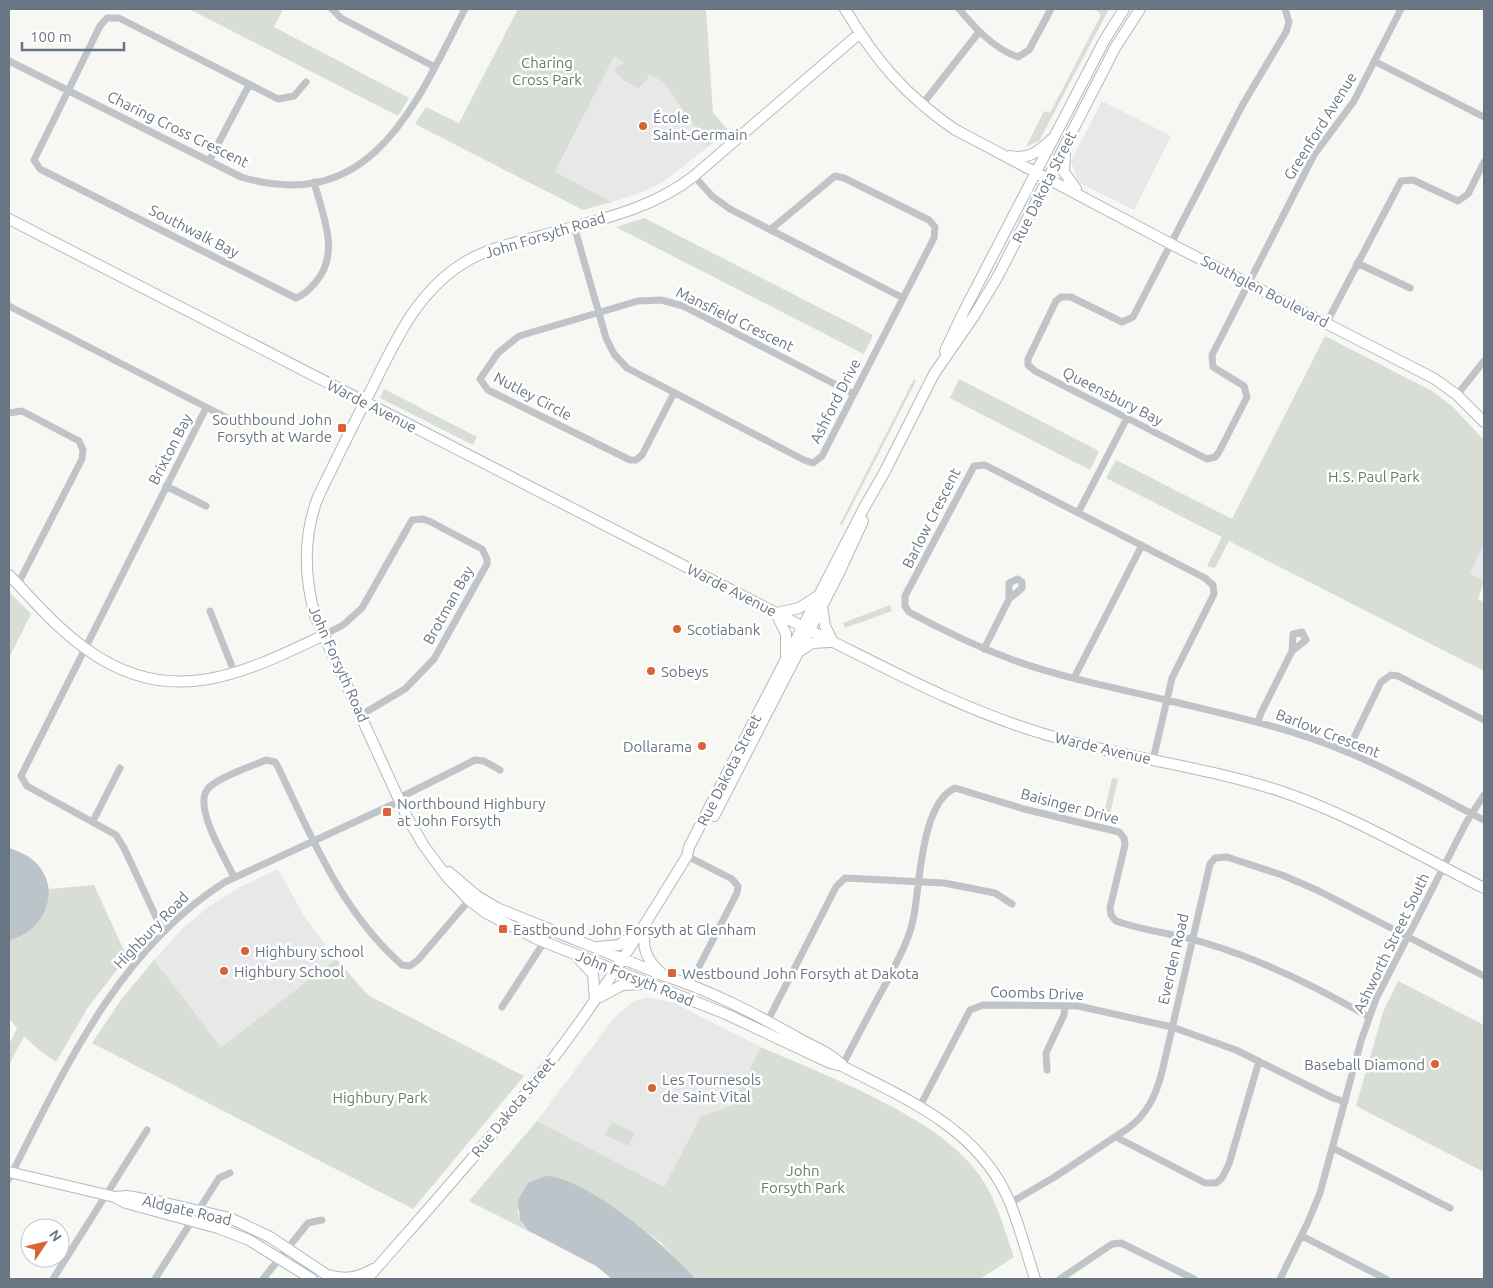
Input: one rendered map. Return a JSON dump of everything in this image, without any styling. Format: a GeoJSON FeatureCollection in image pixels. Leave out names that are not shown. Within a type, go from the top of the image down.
{"type":"FeatureCollection","features":[{"type":"Feature","properties":{"kind":"street"},"geometry":{"type":"LineString","coordinates":[[332,9],[341,18],[435,67]]}},
{"type":"Feature","properties":{"kind":"street","name":"Charing Cross Crescent"},"geometry":{"type":"LineString","coordinates":[[9,61],[241,178],[270,185],[298,186],[337,176],[359,165],[382,147],[413,110],[465,9]]}},
{"type":"Feature","properties":{"kind":"street","name":"Southglen Boulevard"},"geometry":{"type":"LineString","coordinates":[[845,9],[891,76],[921,106],[954,129],[1171,244],[1327,322],[1435,379],[1457,394],[1484,422]]}},
{"type":"Feature","properties":{"kind":"street"},"geometry":{"type":"LineString","coordinates":[[959,9],[979,32],[1010,54],[1022,56],[1031,48],[1051,9]]}},
{"type":"Feature","properties":{"kind":"street","name":"Rue Dakota Street"},"geometry":{"type":"LineString","coordinates":[[687,856],[689,847],[786,660],[853,545],[879,482],[942,361],[962,313],[1058,133],[1100,49],[1124,9]]}},
{"type":"Feature","properties":{"kind":"street","name":"Rue Dakota Street"},"geometry":{"type":"LineString","coordinates":[[942,361],[994,283],[1115,48],[1140,9]]}},
{"type":"Feature","properties":{"kind":"street"},"geometry":{"type":"LineString","coordinates":[[1171,244],[1243,104],[1286,32],[1289,22],[1285,9]]}},
{"type":"Feature","properties":{"kind":"street","name":"Greenford Avenue"},"geometry":{"type":"LineString","coordinates":[[1248,284],[1314,156],[1350,108],[1400,9]]}},
{"type":"Feature","properties":{"kind":"street"},"geometry":{"type":"LineString","coordinates":[[68,90],[100,26],[108,18],[113,17],[272,97],[284,99],[294,96],[306,82]]}},
{"type":"Feature","properties":{"kind":"street"},"geometry":{"type":"LineString","coordinates":[[921,106],[979,32]]}},
{"type":"Feature","properties":{"kind":"street","name":"John Forsyth Road"},"geometry":{"type":"LineString","coordinates":[[860,33],[694,176],[670,193],[645,204],[486,252],[449,273],[420,302],[408,319],[318,497],[308,529],[307,574],[309,595],[324,635],[399,800],[424,846],[442,869],[450,872],[472,897],[506,925],[546,939],[574,954],[726,1014],[830,1063],[842,1066],[920,1106],[948,1124],[979,1152],[998,1178],[1010,1203],[1035,1279]]}},
{"type":"Feature","properties":{"kind":"street"},"geometry":{"type":"LineString","coordinates":[[1374,61],[1484,117]]}},
{"type":"Feature","properties":{"kind":"street"},"geometry":{"type":"LineString","coordinates":[[209,161],[249,85]]}},
{"type":"Feature","properties":{"kind":"street","name":"Southwalk Bay"},"geometry":{"type":"LineString","coordinates":[[68,90],[35,156],[40,169],[292,298],[302,296],[312,286],[324,271],[329,257],[329,240],[314,182]]}},
{"type":"Feature","properties":{"kind":"street"},"geometry":{"type":"LineString","coordinates":[[1000,154],[1019,158],[1031,155],[1058,133]]}},
{"type":"Feature","properties":{"kind":"street"},"geometry":{"type":"LineString","coordinates":[[1066,144],[1063,166],[1066,177],[1072,186],[1092,202]]}},
{"type":"Feature","properties":{"kind":"street"},"geometry":{"type":"LineString","coordinates":[[1327,322],[1401,181],[1413,180],[1458,201],[1468,194],[1484,162]]}},
{"type":"Feature","properties":{"kind":"street"},"geometry":{"type":"LineString","coordinates":[[694,176],[720,203],[903,298]]}},
{"type":"Feature","properties":{"kind":"street","name":"Ashford Drive"},"geometry":{"type":"LineString","coordinates":[[574,226],[606,338],[618,359],[632,371],[674,394],[813,463],[822,456],[934,238],[935,227],[929,220],[844,178],[835,176],[770,230]]}},
{"type":"Feature","properties":{"kind":"street","name":"Warde Avenue"},"geometry":{"type":"LineString","coordinates":[[9,219],[776,613],[914,683],[984,715],[1046,735],[1245,780],[1304,800],[1347,818],[1484,888]]}},
{"type":"Feature","properties":{"kind":"street","name":"Queensbury Bay"},"geometry":{"type":"LineString","coordinates":[[1171,244],[1133,317],[1122,322],[1075,298],[1064,296],[1056,301],[1028,356],[1028,365],[1035,371],[1203,458],[1210,458],[1217,455],[1247,395],[1241,384],[1215,370],[1211,360],[1248,284]]}},
{"type":"Feature","properties":{"kind":"street"},"geometry":{"type":"LineString","coordinates":[[1357,262],[1410,288]]}},
{"type":"Feature","properties":{"kind":"street","name":"Mansfield Crescent"},"geometry":{"type":"LineString","coordinates":[[598,312],[645,300],[672,302],[854,394]]}},
{"type":"Feature","properties":{"kind":"street","name":"Brixton Bay"},"geometry":{"type":"LineString","coordinates":[[9,306],[206,408],[21,776],[27,786],[93,822]]}},
{"type":"Feature","properties":{"kind":"street","name":"Nutley Circle"},"geometry":{"type":"LineString","coordinates":[[598,312],[519,336],[505,345],[489,363],[481,375],[481,383],[488,390],[630,460],[636,460],[642,455],[674,394]]}},
{"type":"Feature","properties":{"kind":"street"},"geometry":{"type":"LineString","coordinates":[[1457,394],[1484,361]]}},
{"type":"Feature","properties":{"kind":"street"},"geometry":{"type":"LineString","coordinates":[[206,408],[239,424]]}},
{"type":"Feature","properties":{"kind":"street"},"geometry":{"type":"LineString","coordinates":[[9,414],[22,411],[79,441],[84,450],[82,459],[18,584]]}},
{"type":"Feature","properties":{"kind":"street"},"geometry":{"type":"LineString","coordinates":[[1078,513],[1127,418]]}},
{"type":"Feature","properties":{"kind":"street","name":"Barlow Crescent"},"geometry":{"type":"LineString","coordinates":[[1153,760],[1166,700],[1176,669],[1213,597],[1214,589],[1208,579],[985,465],[976,465],[970,470],[904,602],[906,609],[911,613],[984,649],[1021,663],[1074,678],[1166,700],[1258,722],[1347,752],[1484,820]]}},
{"type":"Feature","properties":{"kind":"street"},"geometry":{"type":"LineString","coordinates":[[166,486],[206,506]]}},
{"type":"Feature","properties":{"kind":"street","name":"Brotman Bay"},"geometry":{"type":"LineString","coordinates":[[324,635],[342,625],[362,608],[412,520],[423,519],[431,522],[482,549],[486,555],[487,564],[434,659],[405,689],[361,715]]}},
{"type":"Feature","properties":{"kind":"street"},"geometry":{"type":"LineString","coordinates":[[1074,678],[1142,545]]}},
{"type":"Feature","properties":{"kind":"street"},"geometry":{"type":"LineString","coordinates":[[9,575],[84,648],[107,663],[154,679],[187,682],[224,678],[265,663],[324,635]]}},
{"type":"Feature","properties":{"kind":"street"},"geometry":{"type":"LineString","coordinates":[[984,649],[1009,600]]}},
{"type":"Feature","properties":{"kind":"street"},"geometry":{"type":"LineString","coordinates":[[786,660],[786,634],[776,613],[821,601],[825,626],[834,642],[812,643],[797,654]]}},
{"type":"Feature","properties":{"kind":"street"},"geometry":{"type":"LineString","coordinates":[[210,612],[235,674]]}},
{"type":"Feature","properties":{"kind":"street","name":"Rue Dakota Street"},"geometry":{"type":"LineString","coordinates":[[367,1279],[510,1113],[624,960],[687,856],[695,849],[706,829],[797,654],[806,628]]}},
{"type":"Feature","properties":{"kind":"street"},"geometry":{"type":"LineString","coordinates":[[1258,722],[1260,713],[1292,652]]}},
{"type":"Feature","properties":{"kind":"street"},"geometry":{"type":"LineString","coordinates":[[1347,752],[1381,682],[1390,675],[1398,676],[1484,720]]}},
{"type":"Feature","properties":{"kind":"street"},"geometry":{"type":"LineString","coordinates":[[234,877],[204,810],[203,803],[207,790],[218,781],[266,760],[275,762],[334,881],[356,916],[402,965],[410,966],[415,964],[472,897]]}},
{"type":"Feature","properties":{"kind":"street","name":"Highbury Road"},"geometry":{"type":"LineString","coordinates":[[10,1175],[67,1065],[90,1026],[122,980],[164,932],[201,898],[234,877],[399,800],[475,760],[484,760],[500,770]]}},
{"type":"Feature","properties":{"kind":"street"},"geometry":{"type":"LineString","coordinates":[[120,768],[93,822],[116,835],[164,932]]}},
{"type":"Feature","properties":{"kind":"street","name":"Baisinger Drive"},"geometry":{"type":"LineString","coordinates":[[842,1066],[903,950],[914,918],[922,850],[931,821],[948,793],[958,788],[1024,809],[1119,832],[1124,838],[1125,845],[1110,908],[1111,915],[1120,922],[1192,939],[1270,965],[1370,1017]]}},
{"type":"Feature","properties":{"kind":"street","name":"Ashworth Street South"},"geometry":{"type":"LineString","coordinates":[[1280,1279],[1302,1236],[1320,1193],[1376,999],[1443,867],[1472,813],[1484,795]]}},
{"type":"Feature","properties":{"kind":"street","name":"John Forsyth Road"},"geometry":{"type":"LineString","coordinates":[[687,856],[732,878],[738,886],[737,893],[690,984]]}},
{"type":"Feature","properties":{"kind":"street","name":"Everden Road"},"geometry":{"type":"LineString","coordinates":[[1010,1203],[1053,1178],[1136,1123],[1151,1104],[1158,1085],[1210,864],[1215,858],[1223,856],[1301,883],[1408,936]]}},
{"type":"Feature","properties":{"kind":"street"},"geometry":{"type":"LineString","coordinates":[[762,1032],[840,882],[853,877],[919,880],[995,893],[1012,904]]}},
{"type":"Feature","properties":{"kind":"street","name":"John Forsyth Road"},"geometry":{"type":"LineString","coordinates":[[472,897],[624,960],[690,984],[767,1021],[832,1057],[842,1066]]}},
{"type":"Feature","properties":{"kind":"street"},"geometry":{"type":"LineString","coordinates":[[593,947],[620,945],[630,939],[645,925]]}},
{"type":"Feature","properties":{"kind":"street"},"geometry":{"type":"LineString","coordinates":[[645,925],[646,957],[665,976]]}},
{"type":"Feature","properties":{"kind":"street"},"geometry":{"type":"LineString","coordinates":[[1408,936],[1484,976]]}},
{"type":"Feature","properties":{"kind":"street"},"geometry":{"type":"LineString","coordinates":[[502,1007],[546,939]]}},
{"type":"Feature","properties":{"kind":"street"},"geometry":{"type":"LineString","coordinates":[[574,954],[593,974],[595,1001],[622,985],[650,984]]}},
{"type":"Feature","properties":{"kind":"street","name":"Coombs Drive"},"geometry":{"type":"LineString","coordinates":[[920,1106],[973,1007],[982,1004],[1090,1008],[1172,1027],[1216,1041],[1345,1102]]}},
{"type":"Feature","properties":{"kind":"street"},"geometry":{"type":"LineString","coordinates":[[1047,1070],[1046,1053],[1064,1015],[1065,1006]]}},
{"type":"Feature","properties":{"kind":"street"},"geometry":{"type":"LineString","coordinates":[[1116,1137],[1205,1183],[1216,1183],[1222,1178],[1230,1158],[1259,1061]]}},
{"type":"Feature","properties":{"kind":"street"},"geometry":{"type":"LineString","coordinates":[[53,1279],[110,1196],[146,1130]]}},
{"type":"Feature","properties":{"kind":"street"},"geometry":{"type":"LineString","coordinates":[[1332,1148],[1450,1208]]}},
{"type":"Feature","properties":{"kind":"street"},"geometry":{"type":"LineString","coordinates":[[155,1279],[219,1178],[230,1173]]}},
{"type":"Feature","properties":{"kind":"street","name":"Aldgate Road"},"geometry":{"type":"LineString","coordinates":[[10,1175],[110,1196],[126,1203],[195,1215],[249,1240],[283,1253],[330,1277]]}},
{"type":"Feature","properties":{"kind":"street"},"geometry":{"type":"LineString","coordinates":[[263,1279],[308,1223],[322,1220]]}},
{"type":"Feature","properties":{"kind":"street"},"geometry":{"type":"LineString","coordinates":[[1302,1236],[1386,1279]]}},
{"type":"Feature","properties":{"kind":"street"},"geometry":{"type":"LineString","coordinates":[[1060,1279],[1112,1244],[1121,1243],[1194,1279]]}},
{"type":"Feature","properties":{"kind":"street","name":"Aldgate Road"},"geometry":{"type":"LineString","coordinates":[[283,1253],[312,1279]]}},
{"type":"Feature","properties":{"kind":"street"},"geometry":{"type":"LineString","coordinates":[[330,1277],[354,1277],[380,1264]]}},
{"type":"Feature","properties":{"kind":"street"},"geometry":{"type":"LineString","coordinates":[[375,1279],[380,1264]]}},
{"type":"Feature","properties":{"kind":"shaded area"},"geometry":{"type":"Polygon","coordinates":[[[614,57],[663,82],[709,146],[663,182],[640,193],[612,202],[555,173],[614,57]]]}},
{"type":"Feature","properties":{"kind":"shaded area"},"geometry":{"type":"Polygon","coordinates":[[[1102,101],[1171,136],[1134,210],[1078,182],[1071,161],[1102,101]]]}},
{"type":"Feature","properties":{"kind":"shaded area"},"geometry":{"type":"Polygon","coordinates":[[[1484,544],[1484,581],[1470,574],[1484,544]]]}},
{"type":"Feature","properties":{"kind":"shaded area"},"geometry":{"type":"Polygon","coordinates":[[[9,848],[33,860],[42,871],[49,895],[41,918],[22,935],[9,940],[9,848]]]}},
{"type":"Feature","properties":{"kind":"shaded area","name":"Highbury school"},"geometry":{"type":"Polygon","coordinates":[[[278,869],[304,916],[336,959],[221,1047],[154,960],[185,926],[210,906],[242,886],[278,869]]]}},
{"type":"Feature","properties":{"kind":"shaded area","name":"Les Tournesols de Saint Vital"},"geometry":{"type":"Polygon","coordinates":[[[648,997],[674,1003],[761,1047],[731,1106],[701,1116],[664,1187],[537,1121],[615,1017],[634,1001],[648,997]]]}},
{"type":"Feature","properties":{"kind":"shaded area"},"geometry":{"type":"Polygon","coordinates":[[[546,1176],[583,1188],[626,1216],[667,1250],[695,1279],[612,1279],[596,1266],[529,1231],[520,1220],[518,1200],[528,1183],[546,1176]]]}},
{"type":"Feature","properties":{"kind":"green space"},"geometry":{"type":"Polygon","coordinates":[[[189,9],[283,9],[274,27],[409,98],[398,116],[189,9]]]}},
{"type":"Feature","properties":{"kind":"green space","name":"Charing Cross Park"},"geometry":{"type":"Polygon","coordinates":[[[518,9],[706,9],[713,113],[728,130],[709,146],[663,82],[648,74],[647,80],[638,88],[623,80],[614,70],[624,62],[614,57],[555,172],[612,202],[583,210],[415,124],[426,107],[459,123],[518,9]]]}},
{"type":"Feature","properties":{"kind":"green space"},"geometry":{"type":"Polygon","coordinates":[[[1092,9],[1109,9],[1039,141],[1026,147],[1044,111],[1050,113],[1100,17],[1099,12],[1092,9]]]}},
{"type":"Feature","properties":{"kind":"green space"},"geometry":{"type":"Polygon","coordinates":[[[644,218],[873,335],[864,354],[616,227],[644,218]]]}},
{"type":"Feature","properties":{"kind":"green space","name":"H.S. Paul Park"},"geometry":{"type":"Polygon","coordinates":[[[1325,336],[1432,391],[1452,406],[1484,440],[1484,544],[1470,574],[1484,581],[1478,599],[1484,602],[1484,671],[1229,541],[1215,568],[1207,566],[1222,537],[1106,478],[1116,460],[1232,519],[1325,336]]]}},
{"type":"Feature","properties":{"kind":"green space"},"geometry":{"type":"Polygon","coordinates":[[[914,379],[916,381],[842,525],[840,524],[914,379]]]}},
{"type":"Feature","properties":{"kind":"green space"},"geometry":{"type":"Polygon","coordinates":[[[959,379],[1099,451],[1090,470],[950,398],[959,379]]]}},
{"type":"Feature","properties":{"kind":"green space"},"geometry":{"type":"Polygon","coordinates":[[[384,389],[477,437],[473,445],[380,398],[384,389]]]}},
{"type":"Feature","properties":{"kind":"green space"},"geometry":{"type":"Polygon","coordinates":[[[9,592],[31,614],[9,658],[9,592]]]}},
{"type":"Feature","properties":{"kind":"green space"},"geometry":{"type":"Polygon","coordinates":[[[890,605],[892,611],[845,628],[843,623],[890,605]]]}},
{"type":"Feature","properties":{"kind":"green space"},"geometry":{"type":"Polygon","coordinates":[[[1112,778],[1118,779],[1109,819],[1103,818],[1112,778]]]}},
{"type":"Feature","properties":{"kind":"green space"},"geometry":{"type":"Polygon","coordinates":[[[9,848],[30,858],[40,868],[49,889],[94,885],[127,957],[88,1007],[56,1062],[24,1036],[9,1065],[9,1045],[17,1028],[9,1018],[9,848]]]}},
{"type":"Feature","properties":{"kind":"green space","name":"Highbury Park"},"geometry":{"type":"Polygon","coordinates":[[[336,959],[368,995],[524,1076],[413,1209],[92,1043],[121,1000],[154,960],[221,1047],[336,959]]]}},
{"type":"Feature","properties":{"kind":"green space"},"geometry":{"type":"Polygon","coordinates":[[[1398,981],[1484,1025],[1484,1172],[1356,1106],[1383,1012],[1398,981]]]}},
{"type":"Feature","properties":{"kind":"green space","name":"John Forsyth Park"},"geometry":{"type":"Polygon","coordinates":[[[761,1047],[880,1100],[938,1135],[962,1155],[986,1185],[1000,1215],[1014,1257],[980,1279],[695,1279],[660,1242],[617,1210],[517,1210],[522,1224],[534,1234],[469,1201],[537,1121],[664,1187],[701,1116],[731,1106],[761,1047]]]}},
{"type":"Feature","properties":{"kind":"green space"},"geometry":{"type":"Polygon","coordinates":[[[612,1122],[635,1133],[628,1146],[605,1135],[612,1122]]]}},
{"type":"Feature","properties":{"kind":"place","name":"École Saint-Germain"},"geometry":{"type":"Point","coordinates":[643,126]}},
{"type":"Feature","properties":{"kind":"place","name":"Southbound John Forsyth at Warde"},"geometry":{"type":"Point","coordinates":[342,428]}},
{"type":"Feature","properties":{"kind":"place","name":"Scotiabank"},"geometry":{"type":"Point","coordinates":[677,629]}},
{"type":"Feature","properties":{"kind":"place","name":"Sobeys"},"geometry":{"type":"Point","coordinates":[651,671]}},
{"type":"Feature","properties":{"kind":"place","name":"Dollarama"},"geometry":{"type":"Point","coordinates":[702,746]}},
{"type":"Feature","properties":{"kind":"place","name":"Northbound Highbury at John Forsyth"},"geometry":{"type":"Point","coordinates":[387,812]}},
{"type":"Feature","properties":{"kind":"place","name":"Eastbound John Forsyth at Glenham"},"geometry":{"type":"Point","coordinates":[503,929]}},
{"type":"Feature","properties":{"kind":"place","name":"Highbury school"},"geometry":{"type":"Point","coordinates":[245,951]}},
{"type":"Feature","properties":{"kind":"place","name":"Highbury School"},"geometry":{"type":"Point","coordinates":[224,971]}},
{"type":"Feature","properties":{"kind":"place","name":"Westbound John Forsyth at Dakota"},"geometry":{"type":"Point","coordinates":[672,973]}},
{"type":"Feature","properties":{"kind":"place","name":"Baseball Diamond"},"geometry":{"type":"Point","coordinates":[1435,1064]}},
{"type":"Feature","properties":{"kind":"place","name":"Les Tournesols de Saint Vital"},"geometry":{"type":"Point","coordinates":[652,1088]}}]}
